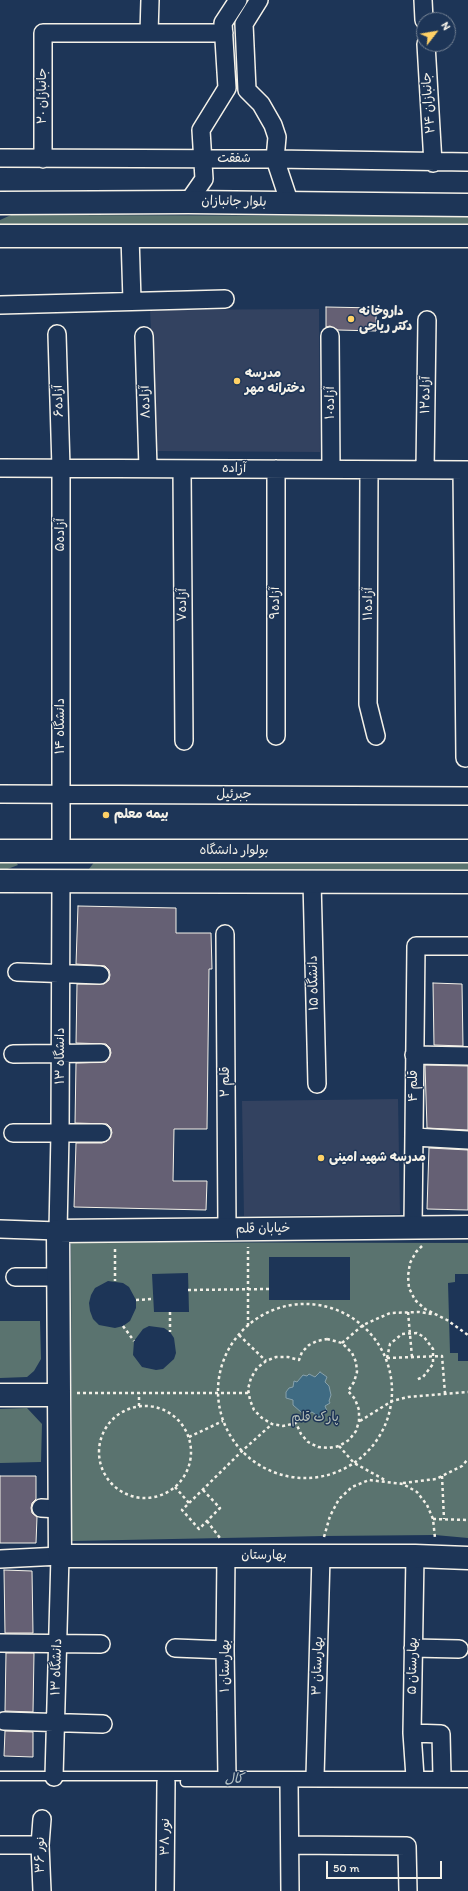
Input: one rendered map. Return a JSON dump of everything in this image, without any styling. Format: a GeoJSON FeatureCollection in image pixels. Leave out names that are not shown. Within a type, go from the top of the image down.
{"type":"FeatureCollection","features":[{"type":"Feature","properties":{"kind":"main road","name":"بلوار جانبازان"},"geometry":{"type":"LineString","coordinates":[[0,203],[188,202],[468,205]]}},
{"type":"Feature","properties":{"kind":"main road"},"geometry":{"type":"LineString","coordinates":[[0,236],[468,236]]}},
{"type":"Feature","properties":{"kind":"main road","name":"بولوار دانشگاه"},"geometry":{"type":"LineString","coordinates":[[0,851],[468,851]]}},
{"type":"Feature","properties":{"kind":"main road"},"geometry":{"type":"LineString","coordinates":[[0,881],[468,882]]}},
{"type":"Feature","properties":{"kind":"main road","name":"خیابان قلم"},"geometry":{"type":"LineString","coordinates":[[58,1231],[468,1227]]}},
{"type":"Feature","properties":{"kind":"main road"},"geometry":{"type":"LineString","coordinates":[[58,1231],[59,1395],[50,1509],[60,1556]]}},
{"type":"Feature","properties":{"kind":"main road"},"geometry":{"type":"LineString","coordinates":[[0,1395],[59,1395]]}},
{"type":"Feature","properties":{"kind":"main road","name":"بهارستان"},"geometry":{"type":"LineString","coordinates":[[60,1556],[415,1556],[468,1558]]}},
{"type":"Feature","properties":{"kind":"street"},"geometry":{"type":"LineString","coordinates":[[150,0],[149,33],[224,33]]}},
{"type":"Feature","properties":{"kind":"street"},"geometry":{"type":"LineString","coordinates":[[188,202],[204,179],[201,159],[201,130],[227,88],[223,23],[238,0]]}},
{"type":"Feature","properties":{"kind":"street"},"geometry":{"type":"LineString","coordinates":[[259,0],[244,24],[247,90],[261,104],[273,125],[277,137],[274,159],[290,204]]}},
{"type":"Feature","properties":{"kind":"street"},"geometry":{"type":"LineString","coordinates":[[423,0],[424,12]]}},
{"type":"Feature","properties":{"kind":"street","name":"جانبازان ۲۰"},"geometry":{"type":"LineString","coordinates":[[43,159],[43,33],[149,33]]}},
{"type":"Feature","properties":{"kind":"street","name":"جانبازان ۲۴"},"geometry":{"type":"LineString","coordinates":[[426,52],[433,162]]}},
{"type":"Feature","properties":{"kind":"street","name":"شفقت"},"geometry":{"type":"LineString","coordinates":[[0,158],[274,159],[468,162]]}},
{"type":"Feature","properties":{"kind":"street"},"geometry":{"type":"LineString","coordinates":[[130,236],[132,301]]}},
{"type":"Feature","properties":{"kind":"street"},"geometry":{"type":"LineString","coordinates":[[0,305],[225,299]]}},
{"type":"Feature","properties":{"kind":"street","name":"آزاده۱۲"},"geometry":{"type":"LineString","coordinates":[[425,470],[427,320]]}},
{"type":"Feature","properties":{"kind":"street","name":"آزاده۶"},"geometry":{"type":"LineString","coordinates":[[57,334],[61,468]]}},
{"type":"Feature","properties":{"kind":"street","name":"آزاده۸"},"geometry":{"type":"LineString","coordinates":[[144,336],[148,468]]}},
{"type":"Feature","properties":{"kind":"street","name":"آزاده۱۰"},"geometry":{"type":"LineString","coordinates":[[330,336],[331,469]]}},
{"type":"Feature","properties":{"kind":"street","name":"آزاده"},"geometry":{"type":"LineString","coordinates":[[0,468],[465,470]]}},
{"type":"Feature","properties":{"kind":"street","name":"آزاده۵"},"geometry":{"type":"LineString","coordinates":[[60,602],[61,468]]}},
{"type":"Feature","properties":{"kind":"street","name":"آزاده۷"},"geometry":{"type":"LineString","coordinates":[[182,469],[184,741]]}},
{"type":"Feature","properties":{"kind":"street","name":"آزاده۹"},"geometry":{"type":"LineString","coordinates":[[276,469],[276,736]]}},
{"type":"Feature","properties":{"kind":"street","name":"آزاده۱۱"},"geometry":{"type":"LineString","coordinates":[[369,470],[368,704],[376,736]]}},
{"type":"Feature","properties":{"kind":"street"},"geometry":{"type":"LineString","coordinates":[[464,758],[465,470]]}},
{"type":"Feature","properties":{"kind":"street","name":"دانشگاه ۱۴"},"geometry":{"type":"LineString","coordinates":[[60,602],[61,851]]}},
{"type":"Feature","properties":{"kind":"street","name":"جبرئیل"},"geometry":{"type":"LineString","coordinates":[[0,794],[468,796]]}},
{"type":"Feature","properties":{"kind":"street","name":"دانشگاه ۱۳"},"geometry":{"type":"LineString","coordinates":[[58,1231],[61,881]]}},
{"type":"Feature","properties":{"kind":"street","name":"دانشگاه ۱۵"},"geometry":{"type":"LineString","coordinates":[[312,881],[317,1084]]}},
{"type":"Feature","properties":{"kind":"street","name":"قلم ۲"},"geometry":{"type":"LineString","coordinates":[[225,934],[237,1229]]}},
{"type":"Feature","properties":{"kind":"street","name":"قلم ۴"},"geometry":{"type":"LineString","coordinates":[[421,1227],[414,1137],[416,946],[468,946]]}},
{"type":"Feature","properties":{"kind":"street"},"geometry":{"type":"LineString","coordinates":[[17,972],[100,975]]}},
{"type":"Feature","properties":{"kind":"street"},"geometry":{"type":"LineString","coordinates":[[13,1054],[101,1053]]}},
{"type":"Feature","properties":{"kind":"street"},"geometry":{"type":"LineString","coordinates":[[414,1055],[468,1056]]}},
{"type":"Feature","properties":{"kind":"street"},"geometry":{"type":"LineString","coordinates":[[12,1133],[102,1133]]}},
{"type":"Feature","properties":{"kind":"street"},"geometry":{"type":"LineString","coordinates":[[414,1137],[468,1140]]}},
{"type":"Feature","properties":{"kind":"street"},"geometry":{"type":"LineString","coordinates":[[0,1228],[58,1231]]}},
{"type":"Feature","properties":{"kind":"street"},"geometry":{"type":"LineString","coordinates":[[14,1277],[58,1277]]}},
{"type":"Feature","properties":{"kind":"street"},"geometry":{"type":"LineString","coordinates":[[0,1559],[60,1556]]}},
{"type":"Feature","properties":{"kind":"street","name":"دانشگاه ۱۳"},"geometry":{"type":"LineString","coordinates":[[54,1777],[60,1556]]}},
{"type":"Feature","properties":{"kind":"street","name":"بهارستان ۱"},"geometry":{"type":"LineString","coordinates":[[226,1556],[225,1650],[227,1776]]}},
{"type":"Feature","properties":{"kind":"street","name":"بهارستان ۳"},"geometry":{"type":"LineString","coordinates":[[315,1777],[321,1556]]}},
{"type":"Feature","properties":{"kind":"street","name":"بهارستان ۵"},"geometry":{"type":"LineString","coordinates":[[415,1556],[412,1733],[415,1776]]}},
{"type":"Feature","properties":{"kind":"street"},"geometry":{"type":"LineString","coordinates":[[0,1643],[101,1644]]}},
{"type":"Feature","properties":{"kind":"street"},"geometry":{"type":"LineString","coordinates":[[175,1648],[225,1650]]}},
{"type":"Feature","properties":{"kind":"street"},"geometry":{"type":"LineString","coordinates":[[413,1648],[459,1649]]}},
{"type":"Feature","properties":{"kind":"street"},"geometry":{"type":"LineString","coordinates":[[4,1721],[103,1724]]}},
{"type":"Feature","properties":{"kind":"street"},"geometry":{"type":"LineString","coordinates":[[412,1733],[441,1734],[442,1776]]}},
{"type":"Feature","properties":{"kind":"street","name":"نور ۳۸"},"geometry":{"type":"LineString","coordinates":[[165,1891],[166,1782]]}},
{"type":"Feature","properties":{"kind":"street"},"geometry":{"type":"LineString","coordinates":[[289,1782],[290,1891]]}},
{"type":"Feature","properties":{"kind":"street","name":"نور ۳۶"},"geometry":{"type":"LineString","coordinates":[[42,1819],[40,1845],[42,1891]]}},
{"type":"Feature","properties":{"kind":"street"},"geometry":{"type":"LineString","coordinates":[[0,1845],[40,1845]]}},
{"type":"Feature","properties":{"kind":"street"},"geometry":{"type":"LineString","coordinates":[[290,1846],[407,1846],[408,1891]]}},
{"type":"Feature","properties":{"kind":"lane"},"geometry":{"type":"LineString","coordinates":[[0,1776],[468,1776]]}},
{"type":"Feature","properties":{"kind":"lane"},"geometry":{"type":"LineString","coordinates":[[0,1781],[468,1783]]}},
{"type":"Feature","properties":{"kind":"path"},"geometry":{"type":"LineString","coordinates":[[421,1227],[426,1243],[416,1252],[410,1263],[408,1276],[409,1288],[415,1300],[425,1309],[447,1320],[468,1335]]}},
{"type":"Feature","properties":{"kind":"path"},"geometry":{"type":"LineString","coordinates":[[237,1229],[248,1289],[248,1327]]}},
{"type":"Feature","properties":{"kind":"path"},"geometry":{"type":"LineString","coordinates":[[115,1230],[115,1281]]}},
{"type":"Feature","properties":{"kind":"path"},"geometry":{"type":"LineString","coordinates":[[188,1290],[269,1289]]}},
{"type":"Feature","properties":{"kind":"path"},"geometry":{"type":"LineString","coordinates":[[136,1300],[153,1299]]}},
{"type":"Feature","properties":{"kind":"path"},"geometry":{"type":"LineString","coordinates":[[387,1358],[363,1325],[341,1311],[312,1304],[283,1306],[257,1318],[235,1338],[222,1364],[218,1393],[223,1421],[237,1446],[259,1465],[285,1477],[313,1479],[341,1472],[365,1456],[382,1433],[392,1406],[392,1378],[387,1358],[387,1351],[396,1338],[402,1334],[410,1332],[417,1333],[429,1342],[433,1349],[434,1356],[433,1364],[429,1371],[423,1377],[416,1380]]}},
{"type":"Feature","properties":{"kind":"path"},"geometry":{"type":"LineString","coordinates":[[170,1312],[170,1332]]}},
{"type":"Feature","properties":{"kind":"path"},"geometry":{"type":"LineString","coordinates":[[408,1312],[412,1357]]}},
{"type":"Feature","properties":{"kind":"path"},"geometry":{"type":"LineString","coordinates":[[342,1343],[363,1325],[390,1313],[419,1312],[436,1315]]}},
{"type":"Feature","properties":{"kind":"path"},"geometry":{"type":"LineString","coordinates":[[123,1326],[134,1340]]}},
{"type":"Feature","properties":{"kind":"path"},"geometry":{"type":"LineString","coordinates":[[239,1335],[266,1361]]}},
{"type":"Feature","properties":{"kind":"path"},"geometry":{"type":"LineString","coordinates":[[327,1339],[342,1343],[352,1352],[356,1362],[357,1372],[354,1382],[348,1391],[355,1399],[359,1410],[359,1421],[356,1431],[349,1440],[339,1446],[329,1448],[318,1446],[308,1442],[301,1434],[296,1423],[283,1426],[272,1424],[262,1418],[254,1410],[249,1393],[251,1378],[257,1368],[266,1361],[276,1357],[288,1357],[299,1360],[302,1352],[309,1345],[317,1341],[327,1339]]}},
{"type":"Feature","properties":{"kind":"path"},"geometry":{"type":"LineString","coordinates":[[387,1358],[442,1356],[445,1393]]}},
{"type":"Feature","properties":{"kind":"path"},"geometry":{"type":"LineString","coordinates":[[359,1421],[392,1401],[445,1393],[468,1392]]}},
{"type":"Feature","properties":{"kind":"path"},"geometry":{"type":"LineString","coordinates":[[139,1393],[139,1406]]}},
{"type":"Feature","properties":{"kind":"path"},"geometry":{"type":"LineString","coordinates":[[59,1395],[249,1393]]}},
{"type":"Feature","properties":{"kind":"path"},"geometry":{"type":"LineString","coordinates":[[139,1406],[154,1406],[169,1412],[181,1423],[189,1437],[191,1453],[188,1468],[181,1482],[168,1492],[154,1498],[138,1498],[124,1494],[112,1485],[103,1473],[99,1459],[99,1444],[104,1430],[112,1418],[125,1410],[139,1406]]}},
{"type":"Feature","properties":{"kind":"path"},"geometry":{"type":"LineString","coordinates":[[189,1437],[223,1421]]}},
{"type":"Feature","properties":{"kind":"path"},"geometry":{"type":"LineString","coordinates":[[203,1490],[220,1508],[199,1529],[182,1510],[242,1451],[272,1424]]}},
{"type":"Feature","properties":{"kind":"path"},"geometry":{"type":"LineString","coordinates":[[339,1446],[354,1463],[379,1478],[404,1484],[417,1492],[427,1505],[433,1519],[437,1557]]}},
{"type":"Feature","properties":{"kind":"path"},"geometry":{"type":"LineString","coordinates":[[321,1556],[324,1536],[330,1516],[339,1500],[352,1487],[370,1480],[407,1483],[436,1479],[462,1466],[468,1459]]}},
{"type":"Feature","properties":{"kind":"path"},"geometry":{"type":"LineString","coordinates":[[442,1476],[444,1520]]}},
{"type":"Feature","properties":{"kind":"path"},"geometry":{"type":"LineString","coordinates":[[175,1487],[189,1503]]}},
{"type":"Feature","properties":{"kind":"path"},"geometry":{"type":"LineString","coordinates":[[433,1519],[468,1520]]}},
{"type":"Feature","properties":{"kind":"shaded area","name":"مدرسه دخترانه مهر"},"geometry":{"type":"Polygon","coordinates":[[[319,309],[320,452],[157,451],[150,310],[319,309]]]}},
{"type":"Feature","properties":{"kind":"shaded area","name":"مدرسه شهید امینی"},"geometry":{"type":"Polygon","coordinates":[[[398,1099],[400,1214],[244,1216],[242,1101],[398,1099]]]}},
{"type":"Feature","properties":{"kind":"shaded area"},"geometry":{"type":"Polygon","coordinates":[[[320,1372],[327,1377],[325,1382],[329,1386],[331,1395],[329,1401],[330,1403],[325,1406],[327,1411],[319,1417],[312,1412],[308,1414],[307,1412],[302,1413],[293,1405],[293,1400],[286,1398],[286,1392],[289,1388],[293,1387],[294,1381],[297,1382],[303,1375],[307,1376],[309,1374],[315,1377],[320,1372]]]}},
{"type":"Feature","properties":{"kind":"green space"},"geometry":{"type":"Polygon","coordinates":[[[11,215],[468,216],[468,230],[0,229],[0,220],[11,215]]]}},
{"type":"Feature","properties":{"kind":"green space"},"geometry":{"type":"Polygon","coordinates":[[[0,857],[12,857],[18,865],[5,870],[0,870],[0,857]]]}},
{"type":"Feature","properties":{"kind":"green space"},"geometry":{"type":"Polygon","coordinates":[[[95,861],[468,862],[468,871],[89,869],[95,861]]]}},
{"type":"Feature","properties":{"kind":"green space","name":"پارک قلم"},"geometry":{"type":"Polygon","coordinates":[[[71,1242],[468,1243],[468,1274],[455,1274],[455,1282],[448,1283],[450,1353],[458,1353],[458,1361],[468,1361],[468,1538],[435,1535],[72,1541],[71,1242]],[[269,1257],[269,1300],[350,1300],[350,1257],[269,1257]],[[188,1273],[152,1274],[154,1312],[189,1312],[188,1273]],[[108,1281],[95,1288],[89,1303],[93,1319],[99,1325],[115,1328],[123,1326],[130,1321],[136,1308],[136,1300],[129,1287],[123,1283],[108,1281]],[[149,1326],[143,1329],[134,1341],[133,1355],[142,1367],[156,1370],[163,1369],[174,1359],[176,1353],[174,1338],[170,1332],[164,1328],[149,1326]]]}},
{"type":"Feature","properties":{"kind":"green space"},"geometry":{"type":"Polygon","coordinates":[[[0,1321],[40,1321],[41,1359],[34,1371],[27,1377],[0,1378],[0,1321]]]}},
{"type":"Feature","properties":{"kind":"green space"},"geometry":{"type":"Polygon","coordinates":[[[27,1408],[42,1424],[41,1462],[0,1463],[0,1409],[27,1408]]]}},
{"type":"Feature","properties":{"kind":"building","name":"داروخانه دکتر ریاحی"},"geometry":{"type":"Polygon","coordinates":[[[326,307],[376,308],[376,331],[338,330],[330,326],[326,327],[326,307]]]}},
{"type":"Feature","properties":{"kind":"building"},"geometry":{"type":"Polygon","coordinates":[[[78,906],[176,908],[176,933],[211,933],[212,969],[209,969],[207,1129],[174,1129],[173,1181],[207,1181],[206,1210],[74,1207],[76,1143],[102,1143],[107,1141],[112,1133],[111,1128],[107,1124],[75,1123],[76,1063],[106,1062],[111,1053],[110,1048],[106,1044],[76,1043],[77,984],[104,984],[109,980],[110,975],[109,970],[105,966],[76,964],[78,906]]]}},
{"type":"Feature","properties":{"kind":"building"},"geometry":{"type":"Polygon","coordinates":[[[433,983],[462,984],[463,1046],[434,1045],[433,983]]]}},
{"type":"Feature","properties":{"kind":"building"},"geometry":{"type":"Polygon","coordinates":[[[425,1065],[468,1066],[468,1130],[427,1128],[425,1065]]]}},
{"type":"Feature","properties":{"kind":"building"},"geometry":{"type":"Polygon","coordinates":[[[429,1148],[468,1150],[468,1210],[427,1209],[429,1148]]]}},
{"type":"Feature","properties":{"kind":"building"},"geometry":{"type":"Polygon","coordinates":[[[0,1476],[36,1476],[36,1499],[32,1503],[31,1508],[32,1513],[37,1517],[36,1543],[0,1543],[0,1476]]]}},
{"type":"Feature","properties":{"kind":"building"},"geometry":{"type":"Polygon","coordinates":[[[4,1570],[32,1571],[33,1633],[5,1633],[4,1570]]]}},
{"type":"Feature","properties":{"kind":"building"},"geometry":{"type":"Polygon","coordinates":[[[6,1653],[34,1653],[33,1712],[5,1711],[6,1653]]]}},
{"type":"Feature","properties":{"kind":"building"},"geometry":{"type":"Polygon","coordinates":[[[5,1731],[33,1732],[33,1757],[4,1756],[5,1731]]]}},
{"type":"Feature","properties":{"kind":"place","name":"داروخانه دکتر ریاحی"},"geometry":{"type":"Point","coordinates":[351,319]}},
{"type":"Feature","properties":{"kind":"place","name":"مدرسه دخترانه مهر"},"geometry":{"type":"Point","coordinates":[237,381]}},
{"type":"Feature","properties":{"kind":"place","name":"بیمه معلم"},"geometry":{"type":"Point","coordinates":[106,815]}},
{"type":"Feature","properties":{"kind":"place","name":"مدرسه شهید امینی"},"geometry":{"type":"Point","coordinates":[321,1158]}},
{"type":"Feature","properties":{"kind":"water label","name":"کال"},"geometry":{"type":"Point","coordinates":[234,1779]}}]}
